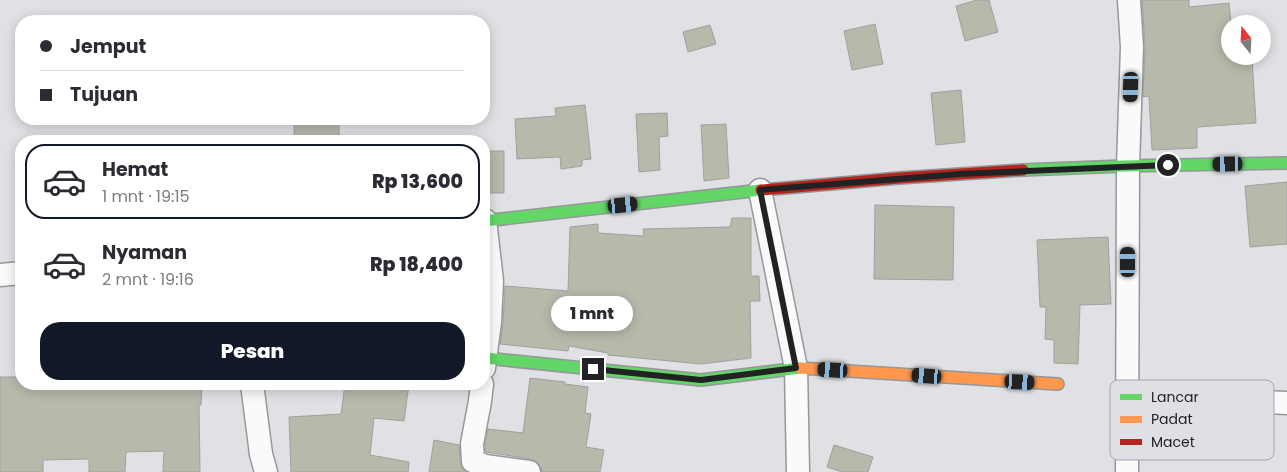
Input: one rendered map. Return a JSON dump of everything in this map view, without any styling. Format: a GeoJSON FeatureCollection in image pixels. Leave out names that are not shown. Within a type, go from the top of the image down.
{"type":"FeatureCollection","features":[{"type":"Feature","properties":{"kind":"street"},"geometry":{"type":"LineString","coordinates":[[1128,380],[1128,166],[1132,47],[1129,0]]}},
{"type":"Feature","properties":{"kind":"street"},"geometry":{"type":"LineString","coordinates":[[490,220],[760,190],[960,174],[1128,166],[1287,163]]}},
{"type":"Feature","properties":{"kind":"street"},"geometry":{"type":"LineString","coordinates":[[760,190],[796,368],[798,472]]}},
{"type":"Feature","properties":{"kind":"street"},"geometry":{"type":"LineString","coordinates":[[490,264],[492,281],[490,322]]}},
{"type":"Feature","properties":{"kind":"street"},"geometry":{"type":"LineString","coordinates":[[0,275],[15,274]]}},
{"type":"Feature","properties":{"kind":"street"},"geometry":{"type":"LineString","coordinates":[[490,363],[701,380],[796,368],[1058,384]]}},
{"type":"Feature","properties":{"kind":"street"},"geometry":{"type":"LineString","coordinates":[[253,390],[261,454],[266,472]]}},
{"type":"Feature","properties":{"kind":"street"},"geometry":{"type":"LineString","coordinates":[[481,390],[472,444],[473,461],[485,466],[529,472]]}},
{"type":"Feature","properties":{"kind":"street"},"geometry":{"type":"LineString","coordinates":[[1274,402],[1287,403]]}},
{"type":"Feature","properties":{"kind":"building"},"geometry":{"type":"Polygon","coordinates":[[[977,0],[989,0],[998,32],[965,41],[956,6],[977,0]]]}},
{"type":"Feature","properties":{"kind":"building"},"geometry":{"type":"Polygon","coordinates":[[[1142,0],[1189,0],[1189,7],[1229,3],[1230,15],[1221,15],[1221,65],[1252,65],[1256,123],[1197,127],[1197,148],[1152,150],[1149,96],[1143,97],[1145,46],[1142,0]]]}},
{"type":"Feature","properties":{"kind":"building"},"geometry":{"type":"Polygon","coordinates":[[[875,24],[883,64],[852,70],[844,31],[875,24]]]}},
{"type":"Feature","properties":{"kind":"building"},"geometry":{"type":"Polygon","coordinates":[[[710,25],[716,44],[688,52],[683,32],[710,25]]]}},
{"type":"Feature","properties":{"kind":"building"},"geometry":{"type":"Polygon","coordinates":[[[961,90],[965,142],[936,145],[931,93],[961,90]]]}},
{"type":"Feature","properties":{"kind":"building"},"geometry":{"type":"Polygon","coordinates":[[[585,105],[591,159],[582,160],[582,166],[561,169],[560,157],[517,159],[515,119],[556,116],[555,108],[585,105]]]}},
{"type":"Feature","properties":{"kind":"building"},"geometry":{"type":"Polygon","coordinates":[[[667,113],[668,136],[659,137],[660,170],[639,172],[636,114],[667,113]]]}},
{"type":"Feature","properties":{"kind":"building"},"geometry":{"type":"Polygon","coordinates":[[[726,124],[729,178],[704,181],[701,125],[726,124]]]}},
{"type":"Feature","properties":{"kind":"building"},"geometry":{"type":"Polygon","coordinates":[[[294,125],[339,125],[339,135],[294,135],[294,125]]]}},
{"type":"Feature","properties":{"kind":"building"},"geometry":{"type":"Polygon","coordinates":[[[490,151],[504,151],[504,193],[490,193],[490,151]]]}},
{"type":"Feature","properties":{"kind":"building"},"geometry":{"type":"Polygon","coordinates":[[[1287,182],[1287,244],[1250,247],[1245,186],[1287,182]]]}},
{"type":"Feature","properties":{"kind":"building"},"geometry":{"type":"Polygon","coordinates":[[[875,205],[954,207],[953,280],[874,279],[875,205]]]}},
{"type":"Feature","properties":{"kind":"building"},"geometry":{"type":"Polygon","coordinates":[[[732,218],[751,218],[751,276],[759,276],[760,301],[750,301],[751,358],[701,364],[608,355],[608,353],[569,346],[568,351],[500,344],[505,286],[568,291],[570,227],[598,224],[598,233],[644,236],[643,229],[730,227],[732,218]]]}},
{"type":"Feature","properties":{"kind":"building"},"geometry":{"type":"Polygon","coordinates":[[[1108,237],[1111,304],[1080,305],[1078,364],[1054,363],[1054,340],[1045,339],[1046,307],[1040,307],[1037,240],[1108,237]]]}},
{"type":"Feature","properties":{"kind":"building"},"geometry":{"type":"Polygon","coordinates":[[[0,377],[15,377],[15,390],[202,390],[201,405],[199,405],[200,472],[163,472],[164,451],[126,452],[125,472],[89,472],[89,459],[43,460],[43,472],[0,472],[0,377]]]}},
{"type":"Feature","properties":{"kind":"building"},"geometry":{"type":"Polygon","coordinates":[[[530,378],[588,387],[585,413],[591,414],[586,447],[604,450],[600,472],[542,472],[537,462],[531,459],[486,452],[485,445],[488,429],[523,433],[530,378]]]}},
{"type":"Feature","properties":{"kind":"building"},"geometry":{"type":"Polygon","coordinates":[[[344,390],[408,390],[404,421],[374,418],[370,455],[409,462],[408,472],[291,472],[289,417],[341,414],[344,390]]]}},
{"type":"Feature","properties":{"kind":"building"},"geometry":{"type":"Polygon","coordinates":[[[434,440],[459,445],[460,462],[466,472],[429,472],[434,440]]]}},
{"type":"Feature","properties":{"kind":"building"},"geometry":{"type":"Polygon","coordinates":[[[834,445],[873,457],[868,472],[842,472],[827,467],[834,445]]]}},
{"type":"Feature","properties":{"kind":"traffic: fast"},"geometry":{"type":"LineString","coordinates":[[1023,170],[1287,163]]}},
{"type":"Feature","properties":{"kind":"traffic: fast"},"geometry":{"type":"LineString","coordinates":[[490,220],[761,190]]}},
{"type":"Feature","properties":{"kind":"traffic: fast"},"geometry":{"type":"LineString","coordinates":[[490,359],[701,380],[800,368]]}},
{"type":"Feature","properties":{"kind":"traffic: slow"},"geometry":{"type":"LineString","coordinates":[[800,368],[1058,384]]}},
{"type":"Feature","properties":{"kind":"traffic: jam"},"geometry":{"type":"LineString","coordinates":[[761,190],[1023,170]]}},
{"type":"Feature","properties":{"kind":"route"},"geometry":{"type":"LineString","coordinates":[[593,369],[701,380],[796,368],[760,190],[960,174],[1168,165]]}}]}
